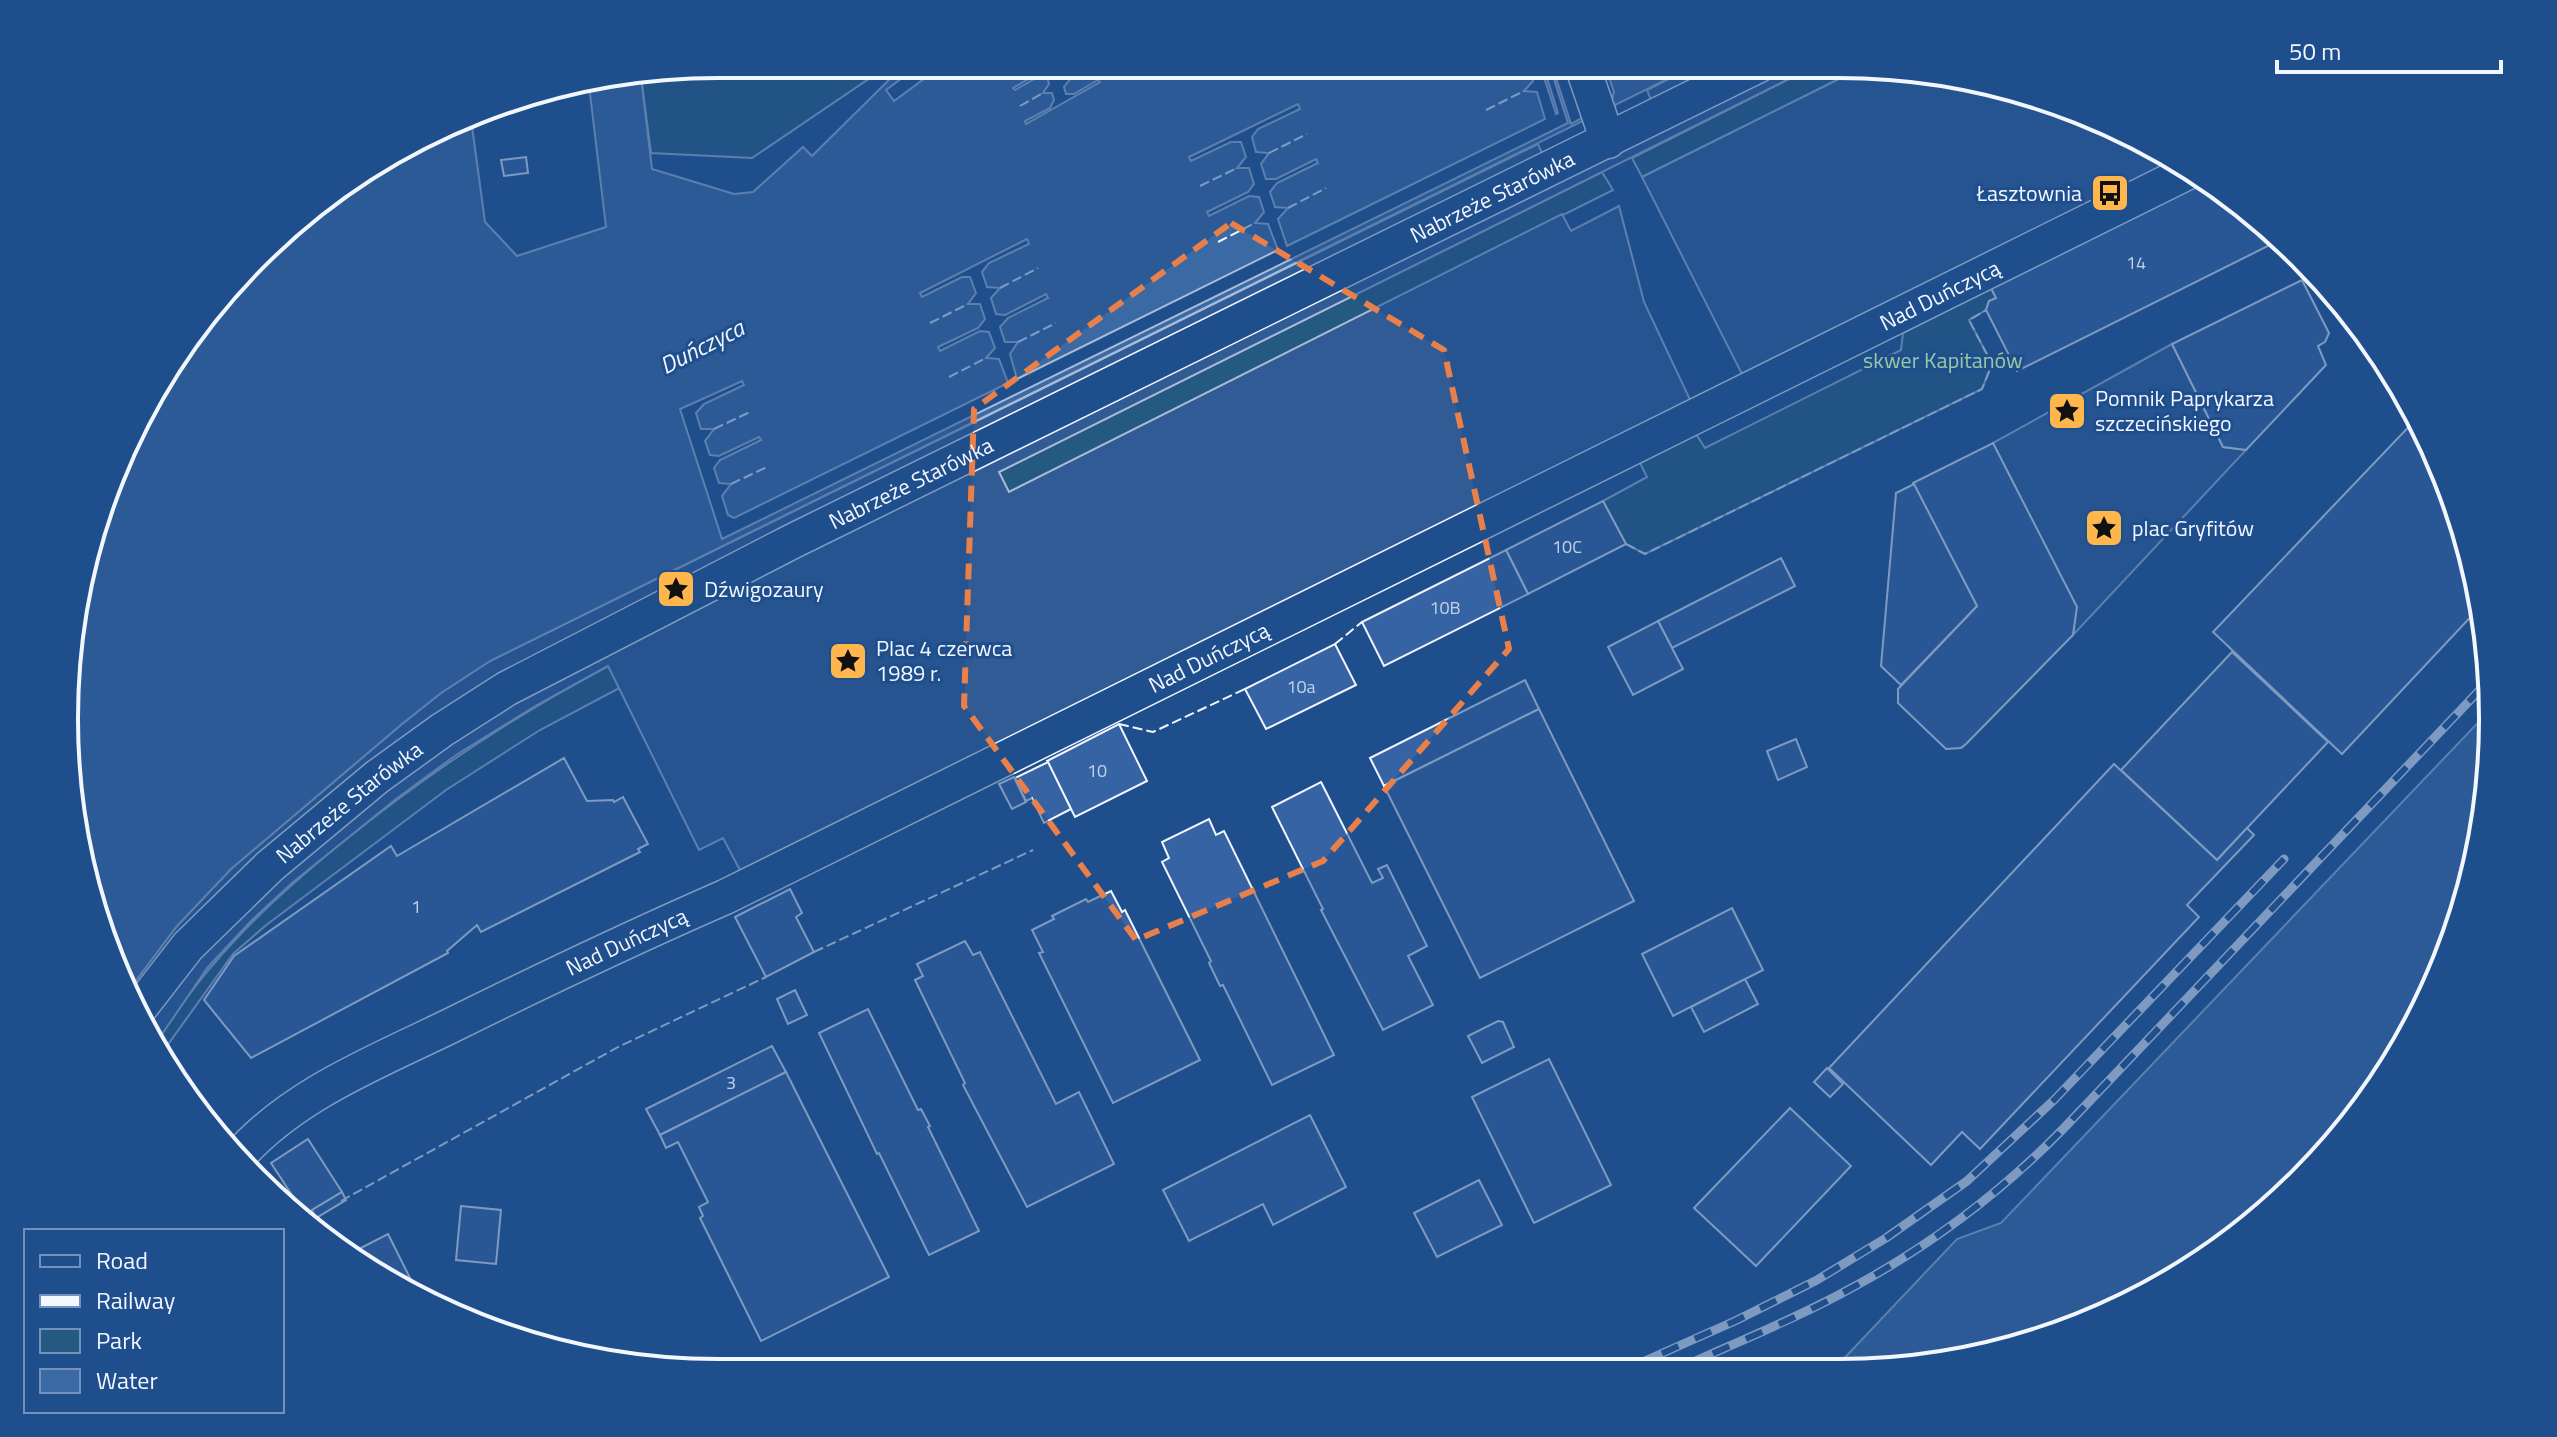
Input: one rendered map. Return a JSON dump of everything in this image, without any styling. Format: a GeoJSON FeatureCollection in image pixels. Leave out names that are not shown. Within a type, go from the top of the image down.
{"type":"FeatureCollection","features":[{"type":"Feature","properties":{"kind":"street"},"geometry":{"type":"LineString","coordinates":[[1586,78],[1603,128]]}},
{"type":"Feature","properties":{"kind":"street","name":"Nabrzeże Starówka"},"geometry":{"type":"LineString","coordinates":[[144,1002],[188,946],[270,866],[377,777],[506,689],[1603,128],[1727,78]]}},
{"type":"Feature","properties":{"kind":"street","name":"Nad Duńczycą"},"geometry":{"type":"LineString","coordinates":[[245,1150],[267,1127],[294,1107],[376,1061],[627,939],[725,897],[2179,176]]}},
{"type":"Feature","properties":{"kind":"highlighted area"},"geometry":{"type":"Polygon","coordinates":[[[1231,223],[1444,350],[1509,649],[1323,861],[1136,940],[964,706],[974,409],[1231,223]]]}},
{"type":"Feature","properties":{"kind":"green space"},"geometry":{"type":"Polygon","coordinates":[[[718,78],[870,78],[752,158],[651,153],[642,82],[718,78]]]}},
{"type":"Feature","properties":{"kind":"green space"},"geometry":{"type":"Polygon","coordinates":[[[1791,78],[1841,78],[1642,177],[1632,158],[1791,78]]]}},
{"type":"Feature","properties":{"kind":"green space"},"geometry":{"type":"Polygon","coordinates":[[[1602,172],[1613,190],[657,668],[540,730],[446,790],[265,926],[233,954],[168,1045],[162,1035],[198,983],[242,932],[291,885],[407,792],[472,747],[608,666],[1602,172]]]}},
{"type":"Feature","properties":{"kind":"green space","name":"skwer Kapitanów"},"geometry":{"type":"Polygon","coordinates":[[[1991,288],[1996,298],[1989,301],[1986,310],[1969,320],[1992,364],[1982,389],[1645,554],[1626,544],[1603,501],[1647,477],[1640,463],[1696,434],[1705,448],[1901,350],[1903,333],[1991,288]]]}},
{"type":"Feature","properties":{"kind":"shaded area"},"geometry":{"type":"Polygon","coordinates":[[[1671,78],[1791,78],[999,472],[1009,492],[1562,214],[1571,231],[1619,206],[1644,302],[1693,406],[742,874],[723,838],[699,850],[608,666],[456,755],[292,883],[208,967],[162,1035],[135,982],[177,926],[231,869],[402,724],[441,693],[490,661],[1538,144],[1542,153],[1651,100],[1647,90],[1671,78]]]}},
{"type":"Feature","properties":{"kind":"shaded area"},"geometry":{"type":"Polygon","coordinates":[[[1841,78],[1922,83],[2004,100],[2084,127],[2170,171],[1745,380],[1642,177],[1841,78]]]}},
{"type":"Feature","properties":{"kind":"shaded area","name":"plac Gryfitów"},"geometry":{"type":"Polygon","coordinates":[[[2172,344],[2223,447],[2246,450],[2073,635],[2075,607],[1993,443],[2172,344]]]}},
{"type":"Feature","properties":{"kind":"water","name":"Duńczyca"},"geometry":{"type":"Polygon","coordinates":[[[891,78],[1670,78],[490,661],[441,693],[402,724],[231,869],[177,926],[135,982],[100,884],[83,802],[78,718],[83,635],[90,594],[112,513],[144,435],[186,363],[237,296],[296,237],[329,210],[398,164],[472,127],[485,222],[517,256],[606,227],[590,91],[594,90],[642,82],[652,169],[734,194],[753,192],[803,147],[812,156],[891,78]]]}},
{"type":"Feature","properties":{"kind":"water"},"geometry":{"type":"Polygon","coordinates":[[[2479,722],[2474,802],[2467,843],[2445,924],[2430,964],[2413,1002],[2371,1074],[2320,1141],[2291,1171],[2261,1200],[2194,1251],[2122,1293],[2084,1310],[2044,1325],[1963,1347],[1922,1354],[1844,1359],[1957,1239],[2001,1223],[2479,722]]]}},
{"type":"Feature","properties":{"kind":"pier"},"geometry":{"type":"Polygon","coordinates":[[[902,78],[925,78],[894,101],[886,90],[902,78]]]}},
{"type":"Feature","properties":{"kind":"pier"},"geometry":{"type":"Polygon","coordinates":[[[1030,78],[1036,78],[1015,90],[1013,88],[1030,78]]]}},
{"type":"Feature","properties":{"kind":"pier"},"geometry":{"type":"Polygon","coordinates":[[[1047,78],[1071,78],[1064,87],[1066,94],[1074,94],[1098,80],[1100,82],[1026,124],[1025,121],[1050,108],[1054,100],[1052,93],[1043,93],[1049,84],[1047,78]]]}},
{"type":"Feature","properties":{"kind":"pier"},"geometry":{"type":"Polygon","coordinates":[[[1532,78],[1544,78],[1556,114],[1547,78],[1554,78],[1568,123],[722,539],[680,409],[742,381],[744,385],[704,404],[696,413],[701,429],[714,429],[705,441],[710,455],[719,456],[759,437],[761,440],[720,460],[714,468],[719,483],[731,484],[722,496],[728,515],[734,518],[1008,383],[999,359],[986,358],[995,348],[989,332],[980,331],[940,351],[938,347],[978,328],[985,319],[980,304],[968,304],[976,293],[970,277],[962,277],[922,297],[920,293],[1027,239],[1029,244],[989,263],[982,272],[987,287],[1000,288],[991,298],[996,314],[1005,315],[1046,294],[1048,298],[1008,318],[1000,327],[1005,342],[1018,342],[1010,354],[1017,379],[1278,250],[1268,224],[1255,223],[1264,212],[1259,197],[1249,196],[1209,216],[1207,212],[1248,192],[1254,184],[1249,168],[1237,168],[1246,157],[1241,142],[1231,142],[1191,161],[1189,157],[1298,104],[1300,109],[1258,129],[1252,137],[1256,152],[1269,153],[1261,164],[1266,179],[1276,179],[1316,159],[1318,163],[1277,183],[1270,192],[1275,207],[1288,208],[1278,219],[1287,246],[1545,119],[1537,92],[1524,91],[1532,78]]]}},
{"type":"Feature","properties":{"kind":"pier"},"geometry":{"type":"Polygon","coordinates":[[[1556,78],[1609,78],[1615,106],[1571,124],[1556,78]]]}},
{"type":"Feature","properties":{"kind":"building"},"geometry":{"type":"Polygon","coordinates":[[[526,157],[528,173],[504,176],[501,160],[526,157]]]}},
{"type":"Feature","properties":{"kind":"building"},"geometry":{"type":"Polygon","coordinates":[[[2194,186],[2270,245],[2017,371],[1986,310],[1989,301],[1996,298],[1991,288],[2194,186]]]}},
{"type":"Feature","properties":{"kind":"building"},"geometry":{"type":"Polygon","coordinates":[[[2302,280],[2329,333],[2325,342],[2318,346],[2326,365],[2246,450],[2223,447],[2172,344],[2302,280]]]}},
{"type":"Feature","properties":{"kind":"building"},"geometry":{"type":"Polygon","coordinates":[[[2409,427],[2445,513],[2471,617],[2342,754],[2213,632],[2409,427]]]}},
{"type":"Feature","properties":{"kind":"building"},"geometry":{"type":"Polygon","coordinates":[[[1993,443],[2077,607],[2073,635],[1966,744],[1961,748],[1946,749],[1898,703],[1898,689],[1977,606],[1913,483],[1993,443]]]}},
{"type":"Feature","properties":{"kind":"building"},"geometry":{"type":"Polygon","coordinates":[[[1914,484],[1977,606],[1901,685],[1881,666],[1896,493],[1914,484]]]}},
{"type":"Feature","properties":{"kind":"building"},"geometry":{"type":"Polygon","coordinates":[[[1603,501],[1626,544],[1528,594],[1506,550],[1603,501]]]}},
{"type":"Feature","properties":{"kind":"building"},"geometry":{"type":"Polygon","coordinates":[[[1506,550],[1528,594],[1384,666],[1362,622],[1506,550]]]}},
{"type":"Feature","properties":{"kind":"building"},"geometry":{"type":"Polygon","coordinates":[[[1781,558],[1795,586],[1672,648],[1658,621],[1781,558]]]}},
{"type":"Feature","properties":{"kind":"building"},"geometry":{"type":"Polygon","coordinates":[[[1658,621],[1683,669],[1633,695],[1608,647],[1658,621]]]}},
{"type":"Feature","properties":{"kind":"building"},"geometry":{"type":"Polygon","coordinates":[[[1335,644],[1356,685],[1266,729],[1245,689],[1335,644]]]}},
{"type":"Feature","properties":{"kind":"building"},"geometry":{"type":"Polygon","coordinates":[[[2232,652],[2328,742],[2217,860],[2121,770],[2232,652]]]}},
{"type":"Feature","properties":{"kind":"building"},"geometry":{"type":"Polygon","coordinates":[[[1525,680],[1539,709],[1384,786],[1370,758],[1525,680]]]}},
{"type":"Feature","properties":{"kind":"building"},"geometry":{"type":"Polygon","coordinates":[[[1539,709],[1634,901],[1480,978],[1384,786],[1539,709]]]}},
{"type":"Feature","properties":{"kind":"building"},"geometry":{"type":"Polygon","coordinates":[[[1119,724],[1147,781],[1075,817],[1047,761],[1119,724]]]}},
{"type":"Feature","properties":{"kind":"building"},"geometry":{"type":"Polygon","coordinates":[[[1796,739],[1807,767],[1778,780],[1767,751],[1796,739]]]}},
{"type":"Feature","properties":{"kind":"building"},"geometry":{"type":"Polygon","coordinates":[[[564,758],[587,801],[614,802],[623,797],[648,844],[638,849],[640,852],[481,932],[477,925],[448,953],[251,1058],[204,1000],[234,956],[391,846],[397,856],[564,758]]]}},
{"type":"Feature","properties":{"kind":"building"},"geometry":{"type":"Polygon","coordinates":[[[1048,762],[1071,809],[1044,823],[1032,798],[1026,801],[1015,778],[1048,762]]]}},
{"type":"Feature","properties":{"kind":"building"},"geometry":{"type":"Polygon","coordinates":[[[2114,764],[2217,860],[2247,828],[2254,835],[2187,905],[2199,917],[1980,1149],[1962,1132],[1931,1165],[1829,1068],[2114,764]]]}},
{"type":"Feature","properties":{"kind":"building"},"geometry":{"type":"Polygon","coordinates":[[[1014,777],[1026,802],[1012,809],[999,784],[1014,777]]]}},
{"type":"Feature","properties":{"kind":"building"},"geometry":{"type":"Polygon","coordinates":[[[1321,782],[1372,883],[1383,878],[1378,869],[1387,865],[1427,946],[1408,956],[1433,1005],[1383,1030],[1272,807],[1321,782]]]}},
{"type":"Feature","properties":{"kind":"building"},"geometry":{"type":"Polygon","coordinates":[[[1209,819],[1216,835],[1224,831],[1334,1055],[1272,1085],[1223,985],[1220,986],[1209,963],[1211,961],[1162,862],[1169,858],[1162,842],[1209,819]]]}},
{"type":"Feature","properties":{"kind":"building"},"geometry":{"type":"Polygon","coordinates":[[[790,889],[802,913],[796,917],[814,952],[766,977],[735,917],[790,889]]]}},
{"type":"Feature","properties":{"kind":"building"},"geometry":{"type":"Polygon","coordinates":[[[1111,891],[1122,912],[1125,910],[1200,1060],[1113,1103],[1039,953],[1043,952],[1032,930],[1086,899],[1088,902],[1111,891]]]}},
{"type":"Feature","properties":{"kind":"building"},"geometry":{"type":"Polygon","coordinates":[[[1732,908],[1763,970],[1673,1016],[1642,954],[1732,908]]]}},
{"type":"Feature","properties":{"kind":"building"},"geometry":{"type":"Polygon","coordinates":[[[965,941],[973,955],[980,952],[1056,1104],[1079,1092],[1114,1164],[1027,1207],[963,1085],[965,1083],[915,980],[923,976],[917,964],[965,941]]]}},
{"type":"Feature","properties":{"kind":"building"},"geometry":{"type":"Polygon","coordinates":[[[1745,979],[1758,1004],[1704,1032],[1691,1007],[1745,979]]]}},
{"type":"Feature","properties":{"kind":"building"},"geometry":{"type":"Polygon","coordinates":[[[795,990],[807,1015],[788,1024],[777,999],[795,990]]]}},
{"type":"Feature","properties":{"kind":"building"},"geometry":{"type":"Polygon","coordinates":[[[868,1009],[918,1110],[921,1109],[930,1126],[979,1231],[929,1255],[819,1033],[868,1009]]]}},
{"type":"Feature","properties":{"kind":"building"},"geometry":{"type":"Polygon","coordinates":[[[1498,1021],[1503,1022],[1514,1047],[1482,1063],[1468,1036],[1498,1021]]]}},
{"type":"Feature","properties":{"kind":"building"},"geometry":{"type":"Polygon","coordinates":[[[772,1046],[786,1072],[660,1135],[646,1109],[772,1046]]]}},
{"type":"Feature","properties":{"kind":"building"},"geometry":{"type":"Polygon","coordinates":[[[1549,1059],[1611,1185],[1534,1223],[1472,1097],[1549,1059]]]}},
{"type":"Feature","properties":{"kind":"building"},"geometry":{"type":"Polygon","coordinates":[[[1827,1068],[1843,1084],[1830,1097],[1814,1082],[1827,1068]]]}},
{"type":"Feature","properties":{"kind":"building"},"geometry":{"type":"Polygon","coordinates":[[[786,1072],[889,1277],[761,1341],[700,1218],[703,1216],[699,1207],[708,1202],[678,1142],[666,1148],[660,1135],[786,1072]]]}},
{"type":"Feature","properties":{"kind":"building"},"geometry":{"type":"Polygon","coordinates":[[[1790,1108],[1851,1166],[1756,1266],[1694,1208],[1790,1108]]]}},
{"type":"Feature","properties":{"kind":"building"},"geometry":{"type":"Polygon","coordinates":[[[1310,1115],[1346,1187],[1273,1225],[1263,1204],[1189,1241],[1163,1190],[1310,1115]]]}},
{"type":"Feature","properties":{"kind":"building"},"geometry":{"type":"Polygon","coordinates":[[[308,1139],[342,1192],[310,1212],[294,1198],[271,1163],[308,1139]]]}},
{"type":"Feature","properties":{"kind":"building"},"geometry":{"type":"Polygon","coordinates":[[[1479,1180],[1502,1225],[1437,1257],[1414,1213],[1479,1180]]]}},
{"type":"Feature","properties":{"kind":"building"},"geometry":{"type":"Polygon","coordinates":[[[342,1192],[346,1200],[317,1217],[312,1210],[342,1192]]]}},
{"type":"Feature","properties":{"kind":"building"},"geometry":{"type":"Polygon","coordinates":[[[461,1206],[501,1210],[496,1264],[456,1260],[461,1206]]]}},
{"type":"Feature","properties":{"kind":"building"},"geometry":{"type":"Polygon","coordinates":[[[388,1234],[411,1280],[398,1273],[360,1249],[388,1234]]]}},
{"type":"Feature","properties":{"kind":"railway"},"geometry":{"type":"LineString","coordinates":[[1700,1359],[1805,1312],[1876,1274],[1934,1237],[2016,1174],[2065,1127],[2478,691]]}},
{"type":"Feature","properties":{"kind":"railway"},"geometry":{"type":"LineString","coordinates":[[1649,1359],[1817,1280],[1886,1238],[1967,1181],[2054,1100],[2284,859]]}},
{"type":"Feature","properties":{"kind":"fence"},"geometry":{"type":"LineString","coordinates":[[1486,110],[1524,91]]}},
{"type":"Feature","properties":{"kind":"fence"},"geometry":{"type":"LineString","coordinates":[[1020,106],[1043,93]]}},
{"type":"Feature","properties":{"kind":"fence"},"geometry":{"type":"LineString","coordinates":[[1269,153],[1307,134]]}},
{"type":"Feature","properties":{"kind":"fence"},"geometry":{"type":"LineString","coordinates":[[1200,186],[1237,168]]}},
{"type":"Feature","properties":{"kind":"fence"},"geometry":{"type":"LineString","coordinates":[[1288,208],[1326,188]]}},
{"type":"Feature","properties":{"kind":"fence"},"geometry":{"type":"LineString","coordinates":[[1218,242],[1255,223]]}},
{"type":"Feature","properties":{"kind":"fence"},"geometry":{"type":"LineString","coordinates":[[1000,288],[1038,268]]}},
{"type":"Feature","properties":{"kind":"fence"},"geometry":{"type":"LineString","coordinates":[[930,323],[968,304]]}},
{"type":"Feature","properties":{"kind":"fence"},"geometry":{"type":"LineString","coordinates":[[1626,544],[1645,554],[1982,389],[1992,364],[1969,320],[1986,310]]}},
{"type":"Feature","properties":{"kind":"fence"},"geometry":{"type":"LineString","coordinates":[[1018,342],[1056,323]]}},
{"type":"Feature","properties":{"kind":"fence"},"geometry":{"type":"LineString","coordinates":[[949,377],[986,358]]}},
{"type":"Feature","properties":{"kind":"fence"},"geometry":{"type":"LineString","coordinates":[[714,429],[752,411]]}},
{"type":"Feature","properties":{"kind":"fence"},"geometry":{"type":"LineString","coordinates":[[731,484],[769,466]]}},
{"type":"Feature","properties":{"kind":"fence"},"geometry":{"type":"LineString","coordinates":[[1335,644],[1362,622]]}},
{"type":"Feature","properties":{"kind":"fence"},"geometry":{"type":"LineString","coordinates":[[1119,724],[1153,732],[1245,689]]}},
{"type":"Feature","properties":{"kind":"fence"},"geometry":{"type":"LineString","coordinates":[[814,952],[1033,850]]}},
{"type":"Feature","properties":{"kind":"fence"},"geometry":{"type":"LineString","coordinates":[[341,1201],[618,1047],[766,977]]}},
{"type":"Feature","properties":{"kind":"place","name":"Łasztownia"},"geometry":{"type":"Point","coordinates":[2110,193]}},
{"type":"Feature","properties":{"kind":"place","name":"Pomnik Paprykarza szczecińskiego"},"geometry":{"type":"Point","coordinates":[2067,411]}},
{"type":"Feature","properties":{"kind":"place","name":"plac Gryfitów"},"geometry":{"type":"Point","coordinates":[2104,528]}},
{"type":"Feature","properties":{"kind":"place","name":"Dźwigozaury"},"geometry":{"type":"Point","coordinates":[676,589]}},
{"type":"Feature","properties":{"kind":"place","name":"Plac 4 czerwca 1989 r."},"geometry":{"type":"Point","coordinates":[848,661]}}]}
